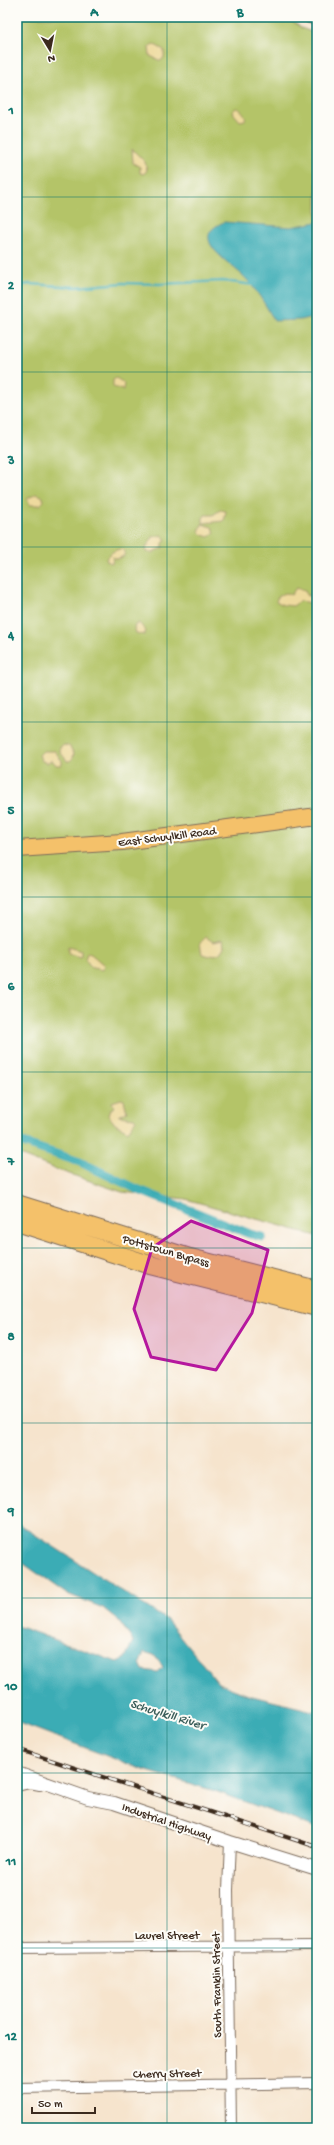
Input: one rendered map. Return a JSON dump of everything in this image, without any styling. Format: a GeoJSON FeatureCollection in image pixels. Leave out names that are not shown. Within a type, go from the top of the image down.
{"type":"FeatureCollection","features":[{"type":"Feature","properties":{"kind":"highway","name":"Pottstown Bypass"},"geometry":{"type":"LineString","coordinates":[[17,1204],[190,1258],[317,1290]]}},
{"type":"Feature","properties":{"kind":"highway","name":"Pottstown Bypass"},"geometry":{"type":"LineString","coordinates":[[17,1222],[150,1265],[317,1307]]}},
{"type":"Feature","properties":{"kind":"main road","name":"East Schuylkill Road"},"geometry":{"type":"LineString","coordinates":[[17,849],[122,842],[317,816]]}},
{"type":"Feature","properties":{"kind":"street"},"geometry":{"type":"LineString","coordinates":[[310,17],[317,19]]}},
{"type":"Feature","properties":{"kind":"street","name":"Industrial Highway"},"geometry":{"type":"LineString","coordinates":[[17,1773],[88,1798],[114,1803],[230,1842],[317,1869]]}},
{"type":"Feature","properties":{"kind":"street"},"geometry":{"type":"LineString","coordinates":[[17,1786],[30,1783],[60,1788]]}},
{"type":"Feature","properties":{"kind":"street","name":"South Franklin Street"},"geometry":{"type":"LineString","coordinates":[[230,1842],[229,1947],[231,2128]]}},
{"type":"Feature","properties":{"kind":"street","name":"Laurel Street"},"geometry":{"type":"LineString","coordinates":[[17,1948],[317,1946]]}},
{"type":"Feature","properties":{"kind":"street","name":"Cherry Street"},"geometry":{"type":"LineString","coordinates":[[17,2088],[317,2083]]}},
{"type":"Feature","properties":{"kind":"highlighted area"},"geometry":{"type":"Polygon","coordinates":[[[191,1221],[268,1250],[252,1313],[216,1370],[151,1357],[134,1309],[152,1248],[191,1221]]]}},
{"type":"Feature","properties":{"kind":"green space"},"geometry":{"type":"Polygon","coordinates":[[[17,17],[287,17],[301,28],[317,34],[317,1236],[186,1199],[122,1192],[17,1154],[17,17]]]}},
{"type":"Feature","properties":{"kind":"sand"},"geometry":{"type":"Polygon","coordinates":[[[153,44],[164,50],[164,57],[161,61],[150,56],[149,47],[153,44]]]}},
{"type":"Feature","properties":{"kind":"sand"},"geometry":{"type":"Polygon","coordinates":[[[237,108],[243,113],[245,120],[240,121],[234,114],[233,110],[237,108]]]}},
{"type":"Feature","properties":{"kind":"sand"},"geometry":{"type":"Polygon","coordinates":[[[132,149],[145,162],[147,170],[144,174],[140,173],[140,167],[133,163],[132,149]]]}},
{"type":"Feature","properties":{"kind":"sand"},"geometry":{"type":"Polygon","coordinates":[[[116,378],[124,383],[123,390],[113,387],[113,380],[116,378]]]}},
{"type":"Feature","properties":{"kind":"sand"},"geometry":{"type":"Polygon","coordinates":[[[36,494],[42,496],[44,501],[40,505],[30,505],[27,499],[36,494]]]}},
{"type":"Feature","properties":{"kind":"sand"},"geometry":{"type":"Polygon","coordinates":[[[220,510],[226,511],[224,521],[203,523],[203,518],[205,515],[213,515],[220,510]]]}},
{"type":"Feature","properties":{"kind":"sand"},"geometry":{"type":"Polygon","coordinates":[[[202,524],[212,527],[215,532],[209,537],[202,535],[199,532],[202,524]]]}},
{"type":"Feature","properties":{"kind":"sand"},"geometry":{"type":"Polygon","coordinates":[[[162,535],[166,540],[163,543],[163,548],[153,553],[147,552],[146,548],[153,537],[162,535]]]}},
{"type":"Feature","properties":{"kind":"sand"},"geometry":{"type":"Polygon","coordinates":[[[122,549],[125,551],[124,556],[117,559],[113,557],[112,563],[108,562],[106,559],[111,553],[122,549]]]}},
{"type":"Feature","properties":{"kind":"sand"},"geometry":{"type":"Polygon","coordinates":[[[296,588],[304,590],[308,596],[317,593],[317,604],[300,601],[293,606],[283,605],[276,601],[279,595],[286,593],[291,595],[296,588]]]}},
{"type":"Feature","properties":{"kind":"sand"},"geometry":{"type":"Polygon","coordinates":[[[139,623],[146,631],[144,635],[136,633],[134,626],[139,623]]]}},
{"type":"Feature","properties":{"kind":"sand"},"geometry":{"type":"Polygon","coordinates":[[[64,745],[69,746],[74,753],[73,758],[70,761],[67,761],[60,752],[60,747],[64,745]]]}},
{"type":"Feature","properties":{"kind":"sand"},"geometry":{"type":"Polygon","coordinates":[[[43,751],[55,751],[62,761],[62,765],[56,765],[52,760],[47,763],[42,761],[39,755],[43,751]]]}},
{"type":"Feature","properties":{"kind":"sand"},"geometry":{"type":"Polygon","coordinates":[[[206,937],[213,942],[223,940],[224,947],[220,953],[209,956],[202,954],[200,943],[206,937]]]}},
{"type":"Feature","properties":{"kind":"sand"},"geometry":{"type":"Polygon","coordinates":[[[68,947],[81,951],[81,957],[68,954],[68,947]]]}},
{"type":"Feature","properties":{"kind":"sand"},"geometry":{"type":"Polygon","coordinates":[[[87,953],[91,954],[104,965],[103,970],[92,968],[85,959],[87,953]]]}},
{"type":"Feature","properties":{"kind":"sand"},"geometry":{"type":"Polygon","coordinates":[[[121,1099],[124,1100],[127,1112],[119,1116],[134,1118],[136,1120],[128,1131],[115,1124],[108,1115],[110,1110],[114,1107],[112,1102],[121,1099]]]}},
{"type":"Feature","properties":{"kind":"water"},"geometry":{"type":"Polygon","coordinates":[[[224,222],[291,227],[317,222],[317,316],[300,320],[274,321],[263,301],[249,282],[216,252],[210,244],[209,236],[213,229],[224,222]]]}},
{"type":"Feature","properties":{"kind":"water","name":"Schuylkill River"},"geometry":{"type":"Polygon","coordinates":[[[17,1523],[167,1620],[218,1683],[248,1695],[317,1712],[317,1828],[215,1791],[144,1770],[17,1722],[17,1626],[117,1662],[125,1658],[133,1641],[119,1621],[103,1608],[65,1593],[17,1559],[17,1523]],[[144,1652],[140,1663],[143,1670],[158,1672],[163,1667],[154,1655],[144,1652]]]}},
{"type":"Feature","properties":{"kind":"waterway"},"geometry":{"type":"LineString","coordinates":[[17,286],[30,284],[76,287],[123,283],[160,284],[223,281],[254,285]]}},
{"type":"Feature","properties":{"kind":"waterway"},"geometry":{"type":"LineString","coordinates":[[17,1141],[80,1162],[139,1190],[250,1234],[262,1237]]}},
{"type":"Feature","properties":{"kind":"railway"},"geometry":{"type":"LineString","coordinates":[[17,1749],[317,1847]]}}]}
